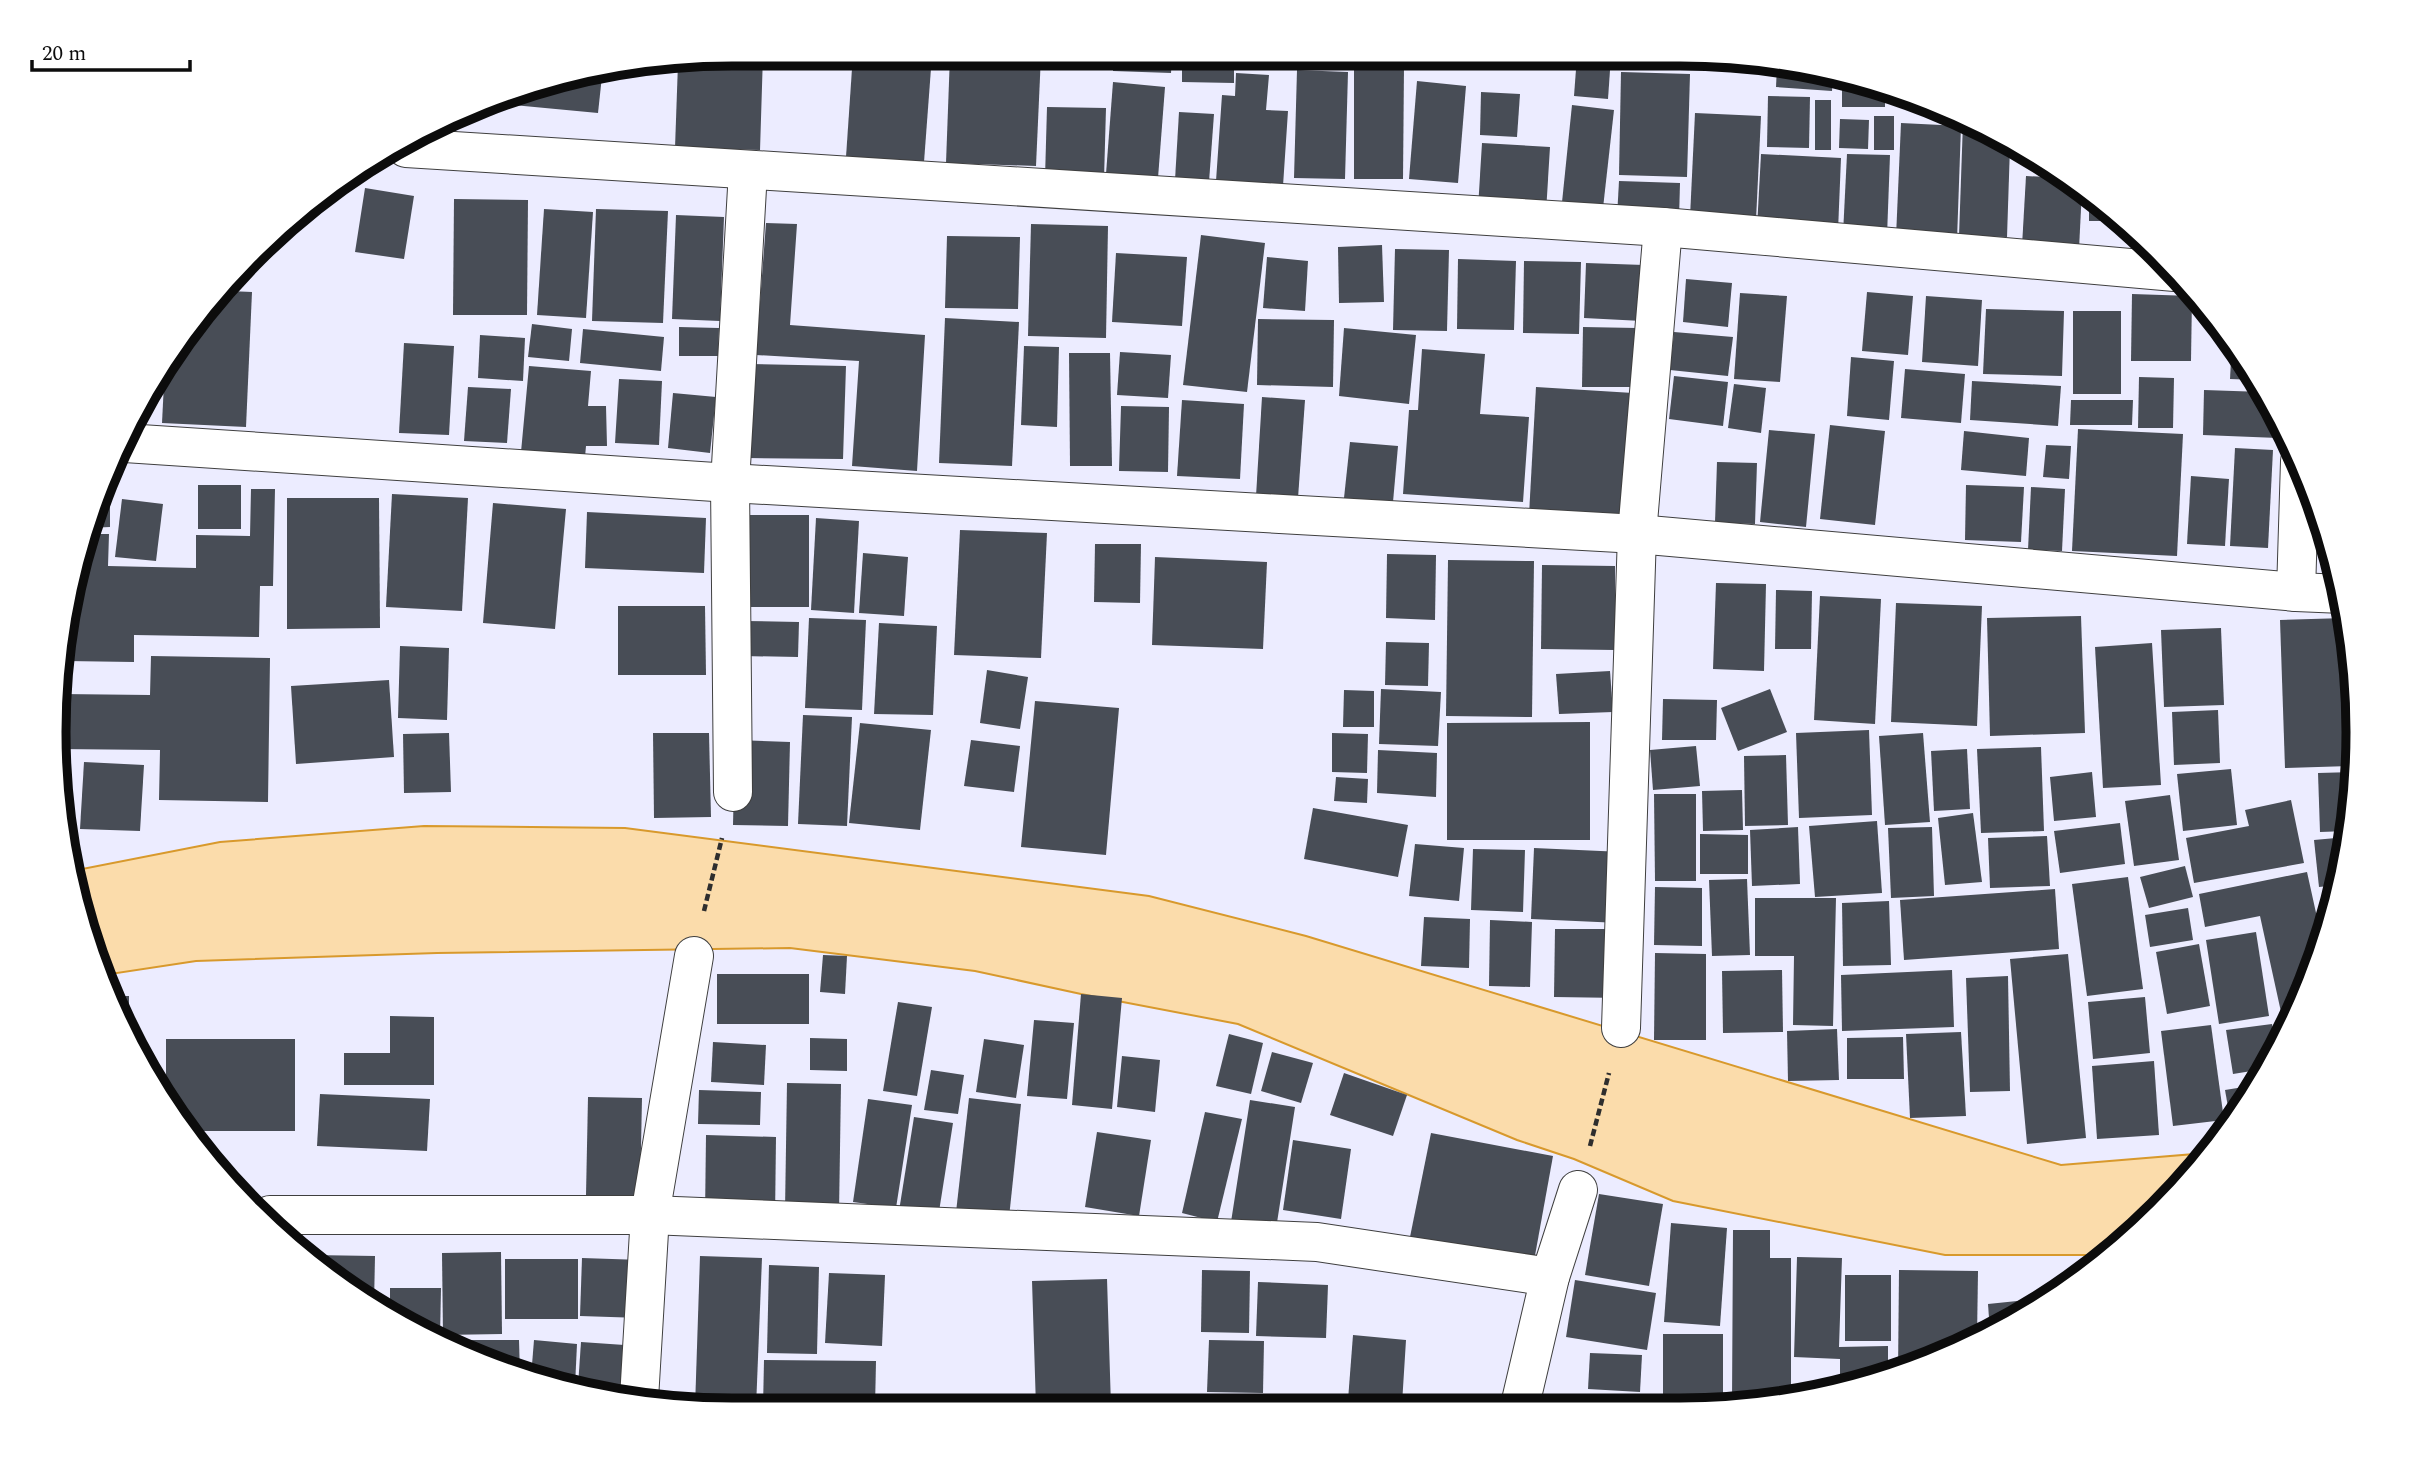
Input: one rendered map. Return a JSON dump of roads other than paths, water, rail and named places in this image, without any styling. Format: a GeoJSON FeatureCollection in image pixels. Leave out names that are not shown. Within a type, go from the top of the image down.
{"type":"FeatureCollection","features":[{"type":"Feature","properties":{"kind":"street"},"geometry":{"type":"LineString","coordinates":[[413,148],[1663,227],[2160,271]]}},
{"type":"Feature","properties":{"kind":"street"},"geometry":{"type":"LineString","coordinates":[[733,792],[730,483],[748,171]]}},
{"type":"Feature","properties":{"kind":"street"},"geometry":{"type":"LineString","coordinates":[[1621,1028],[1637,534],[1663,227]]}},
{"type":"Feature","properties":{"kind":"street"},"geometry":{"type":"LineString","coordinates":[[132,443],[730,483],[1637,534],[2331,593]]}},
{"type":"Feature","properties":{"kind":"street"},"geometry":{"type":"LineString","coordinates":[[2297,592],[2299,489]]}},
{"type":"Feature","properties":{"kind":"street"},"geometry":{"type":"LineString","coordinates":[[639,1391],[650,1215],[694,956]]}},
{"type":"Feature","properties":{"kind":"street"},"geometry":{"type":"LineString","coordinates":[[1522,1398],[1550,1277],[1578,1190]]}},
{"type":"Feature","properties":{"kind":"street"},"geometry":{"type":"LineString","coordinates":[[274,1215],[650,1215],[1317,1242],[1550,1277]]}}]}
